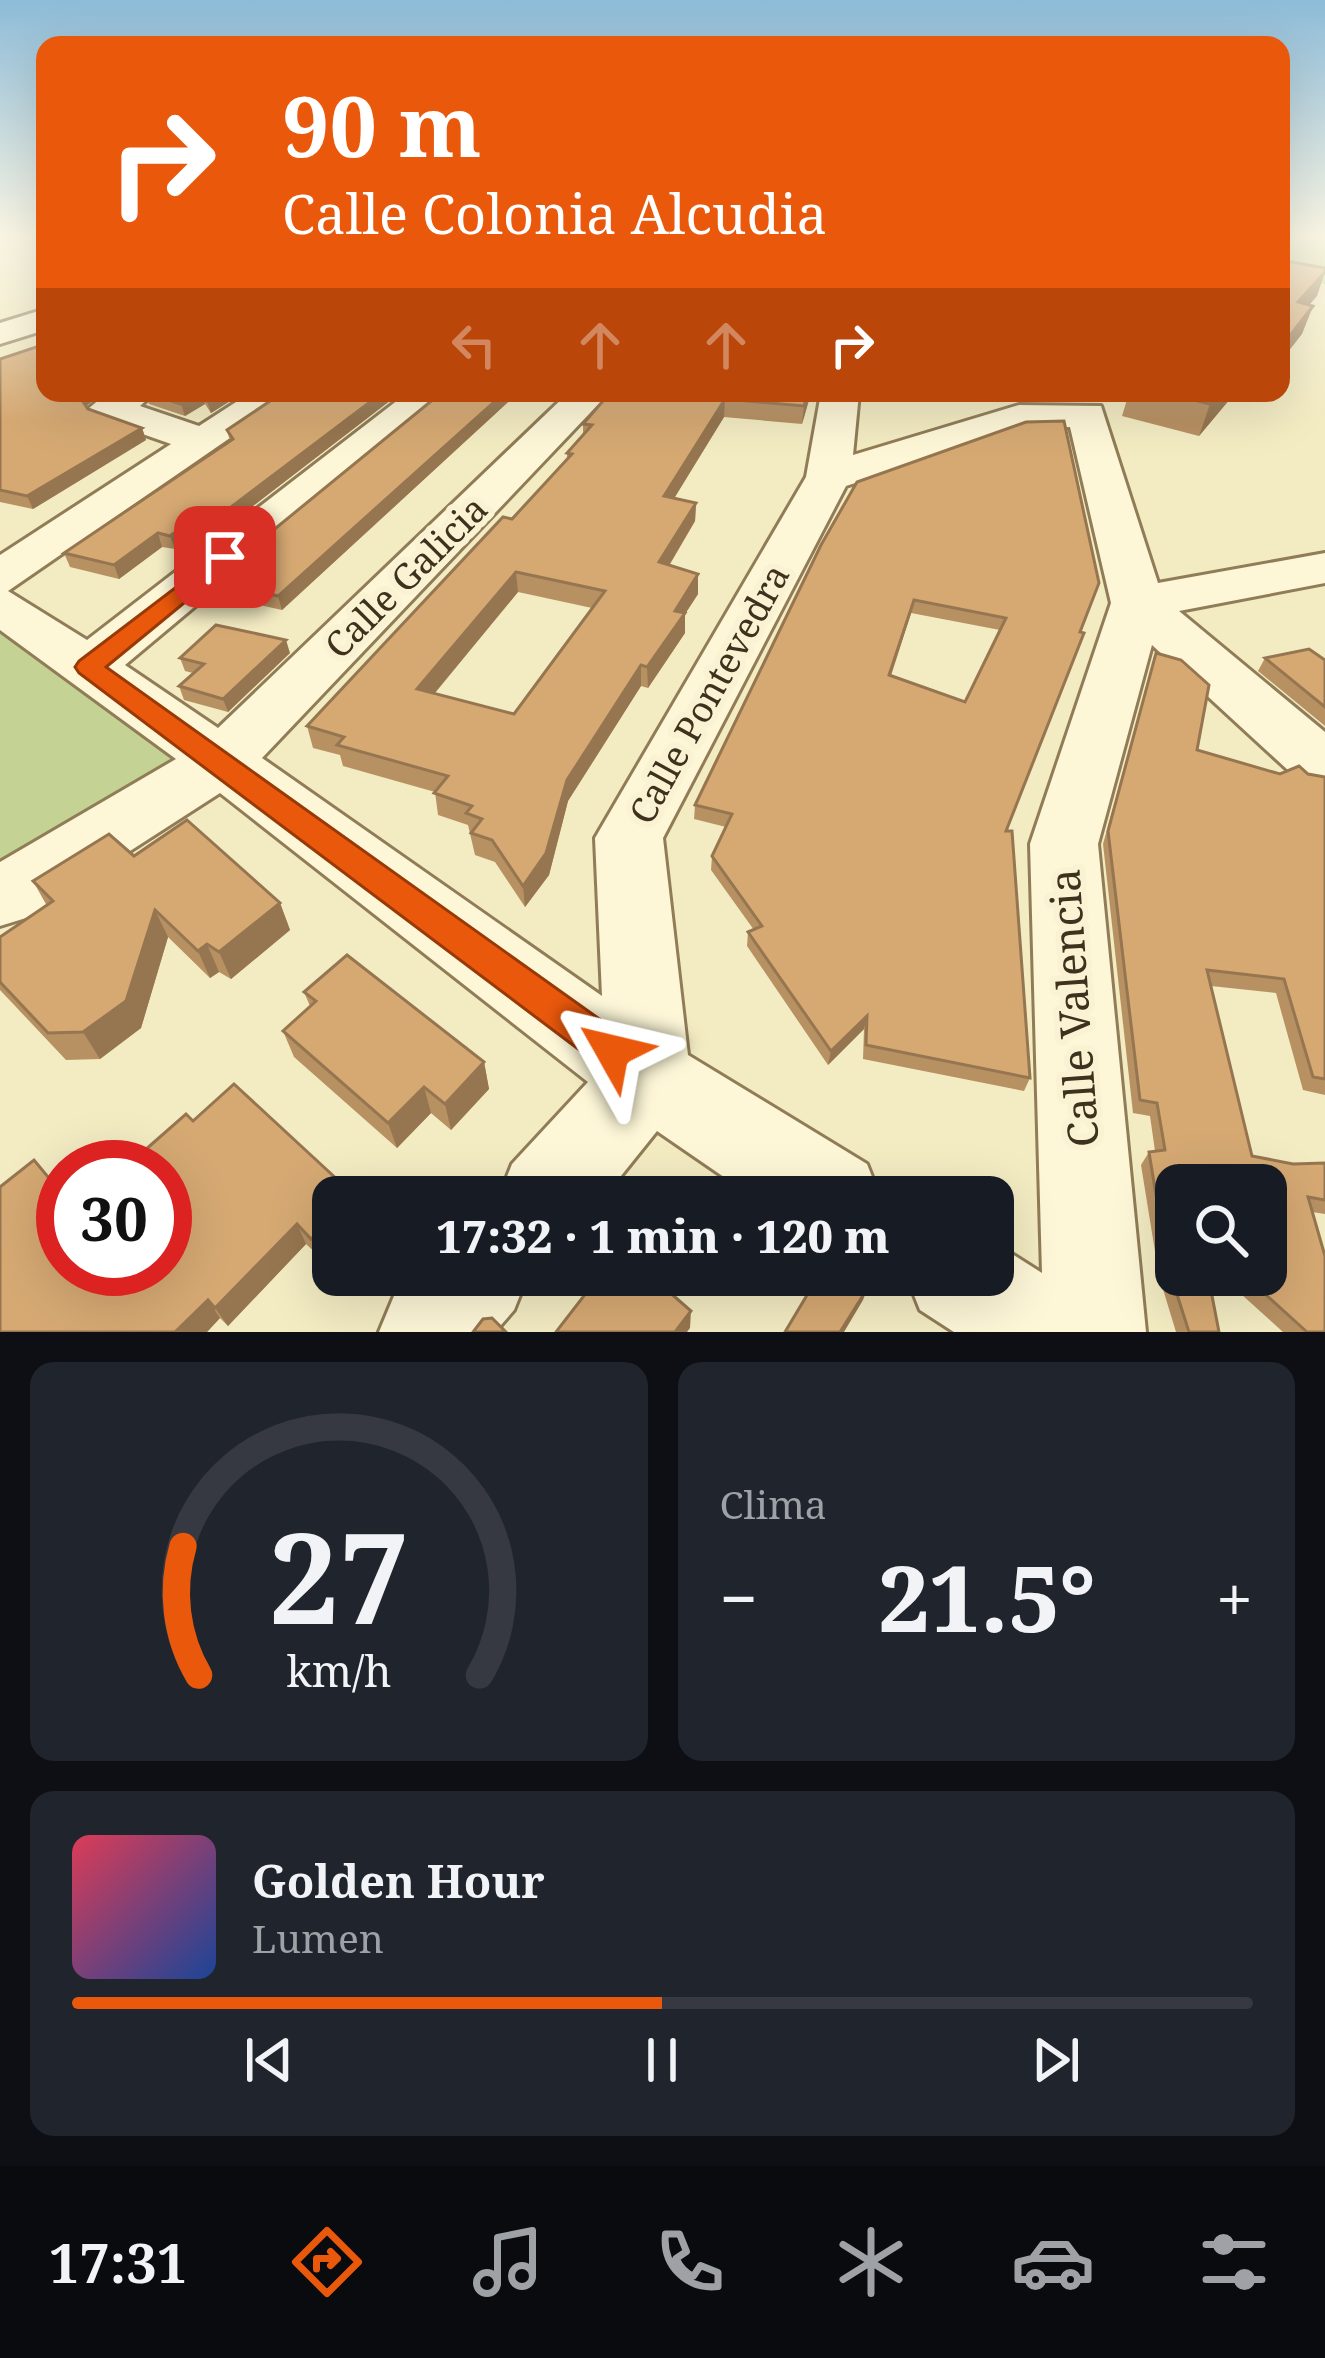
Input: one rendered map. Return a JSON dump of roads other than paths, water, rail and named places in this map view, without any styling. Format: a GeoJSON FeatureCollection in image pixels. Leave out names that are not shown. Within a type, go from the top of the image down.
{"type":"FeatureCollection","features":[{"type":"Feature","properties":{"kind":"street"},"geometry":{"type":"LineString","coordinates":[[0,334],[36,322]]}},
{"type":"Feature","properties":{"kind":"street"},"geometry":{"type":"LineString","coordinates":[[120,402],[108,409],[203,441]]}},
{"type":"Feature","properties":{"kind":"street"},"geometry":{"type":"LineString","coordinates":[[0,578],[262,402]]}},
{"type":"Feature","properties":{"kind":"street"},"geometry":{"type":"LineString","coordinates":[[88,667],[419,402]]}},
{"type":"Feature","properties":{"kind":"street","name":"Calle Galicia"},"geometry":{"type":"LineString","coordinates":[[0,897],[222,761],[581,402]]}},
{"type":"Feature","properties":{"kind":"street","name":"Calle Pontevedra"},"geometry":{"type":"LineString","coordinates":[[648,1077],[629,838],[828,478],[839,402]]}},
{"type":"Feature","properties":{"kind":"street"},"geometry":{"type":"LineString","coordinates":[[828,478],[1019,417],[1096,403],[1137,603],[1325,766]]}},
{"type":"Feature","properties":{"kind":"street"},"geometry":{"type":"LineString","coordinates":[[1137,603],[1325,568]]}},
{"type":"Feature","properties":{"kind":"street","name":"Calle Valencia"},"geometry":{"type":"LineString","coordinates":[[1095,1332],[1064,844],[1137,603]]}},
{"type":"Feature","properties":{"kind":"street"},"geometry":{"type":"LineString","coordinates":[[0,605],[222,761],[648,1077],[801,1176]]}},
{"type":"Feature","properties":{"kind":"street"},"geometry":{"type":"LineString","coordinates":[[563,1176],[648,1077]]}},
{"type":"Feature","properties":{"kind":"street"},"geometry":{"type":"LineString","coordinates":[[430,1332],[461,1296]]}},
{"type":"Feature","properties":{"kind":"street"},"geometry":{"type":"LineString","coordinates":[[988,1296],[1044,1332]]}}]}
